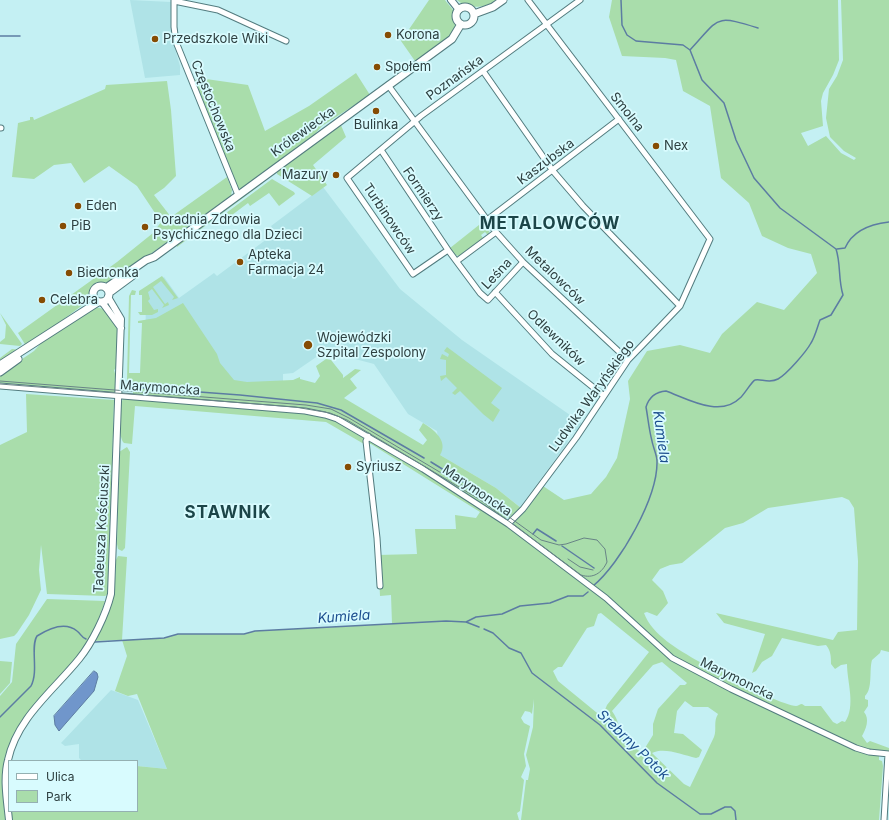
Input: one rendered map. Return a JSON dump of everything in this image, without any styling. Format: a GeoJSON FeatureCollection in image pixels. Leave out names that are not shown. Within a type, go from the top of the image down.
{"type":"FeatureCollection","features":[{"type":"Feature","properties":{"kind":"main road"},"geometry":{"type":"LineString","coordinates":[[474,14],[493,7],[503,0]]}},
{"type":"Feature","properties":{"kind":"main road"},"geometry":{"type":"LineString","coordinates":[[468,8],[474,14],[471,23],[461,24],[457,18],[459,10],[468,8]]}},
{"type":"Feature","properties":{"kind":"main road","name":"Królewiecka"},"geometry":{"type":"LineString","coordinates":[[108,293],[150,263],[154,257],[452,39],[461,24]]}},
{"type":"Feature","properties":{"kind":"main road"},"geometry":{"type":"LineString","coordinates":[[0,365],[98,301],[108,293],[101,286],[97,287],[93,291],[98,301]]}},
{"type":"Feature","properties":{"kind":"main road"},"geometry":{"type":"LineString","coordinates":[[0,372],[46,336]]}},
{"type":"Feature","properties":{"kind":"street"},"geometry":{"type":"LineString","coordinates":[[451,0],[459,10]]}},
{"type":"Feature","properties":{"kind":"street","name":"Smolna"},"geometry":{"type":"LineString","coordinates":[[528,0],[709,236]]}},
{"type":"Feature","properties":{"kind":"street","name":"Poznańska"},"geometry":{"type":"LineString","coordinates":[[347,178],[414,122],[580,0]]}},
{"type":"Feature","properties":{"kind":"street"},"geometry":{"type":"LineString","coordinates":[[174,1],[218,10],[286,41]]}},
{"type":"Feature","properties":{"kind":"street","name":"Częstochowska"},"geometry":{"type":"LineString","coordinates":[[174,1],[174,32],[178,47],[238,195]]}},
{"type":"Feature","properties":{"kind":"street"},"geometry":{"type":"LineString","coordinates":[[483,70],[553,171],[584,206],[680,306]]}},
{"type":"Feature","properties":{"kind":"street","name":"Metalowców"},"geometry":{"type":"LineString","coordinates":[[388,85],[496,232],[523,262],[628,360]]}},
{"type":"Feature","properties":{"kind":"street","name":"Kaszubska"},"geometry":{"type":"LineString","coordinates":[[487,220],[619,119]]}},
{"type":"Feature","properties":{"kind":"street","name":"Formierzy"},"geometry":{"type":"LineString","coordinates":[[381,150],[448,250]]}},
{"type":"Feature","properties":{"kind":"street","name":"Turbinowców"},"geometry":{"type":"LineString","coordinates":[[347,178],[413,274],[448,250]]}},
{"type":"Feature","properties":{"kind":"street"},"geometry":{"type":"LineString","coordinates":[[448,250],[457,261],[496,232]]}},
{"type":"Feature","properties":{"kind":"street","name":"Ludwika Waryńskiego"},"geometry":{"type":"LineString","coordinates":[[508,524],[523,509],[628,360],[680,306],[710,241],[709,236]]}},
{"type":"Feature","properties":{"kind":"street","name":"Leśna"},"geometry":{"type":"LineString","coordinates":[[457,261],[480,293],[488,300],[523,262]]}},
{"type":"Feature","properties":{"kind":"street","name":"Odlewników"},"geometry":{"type":"LineString","coordinates":[[495,292],[552,354],[604,396]]}},
{"type":"Feature","properties":{"kind":"street","name":"Tadeusza Kościuszki"},"geometry":{"type":"LineString","coordinates":[[8,804],[6,773],[8,757],[16,736],[33,711],[80,658],[94,635],[106,610],[112,586],[121,328],[119,314],[108,293]]}},
{"type":"Feature","properties":{"kind":"street"},"geometry":{"type":"LineString","coordinates":[[98,301],[121,328]]}},
{"type":"Feature","properties":{"kind":"street","name":"Marymoncka"},"geometry":{"type":"LineString","coordinates":[[0,386],[318,413],[337,419],[368,436],[460,492],[508,524],[596,590],[664,652],[694,670],[856,748],[868,752],[889,754]]}},
{"type":"Feature","properties":{"kind":"street"},"geometry":{"type":"LineString","coordinates":[[368,436],[366,441],[377,538],[380,586]]}},
{"type":"Feature","properties":{"kind":"street"},"geometry":{"type":"LineString","coordinates":[[884,820],[889,754]]}},
{"type":"Feature","properties":{"kind":"shaded area","name":"Przedszkole Wiki"},"geometry":{"type":"Polygon","coordinates":[[[130,0],[171,2],[171,35],[180,66],[180,75],[145,78],[130,0]]]}},
{"type":"Feature","properties":{"kind":"shaded area","name":"Wojewódzki Szpital Zespolony"},"geometry":{"type":"Polygon","coordinates":[[[323,187],[400,289],[462,340],[583,424],[577,431],[569,430],[566,435],[568,442],[520,507],[496,488],[440,455],[437,431],[408,414],[374,364],[325,351],[293,373],[283,374],[283,386],[145,375],[146,290],[164,277],[179,298],[214,273],[217,276],[275,233],[271,226],[323,187]]]}},
{"type":"Feature","properties":{"kind":"shaded area"},"geometry":{"type":"Polygon","coordinates":[[[111,690],[138,700],[167,769],[138,766],[138,760],[81,760],[79,758],[79,744],[65,746],[61,743],[111,690]]]}},
{"type":"Feature","properties":{"kind":"green space"},"geometry":{"type":"Polygon","coordinates":[[[429,0],[445,0],[453,10],[456,19],[455,27],[451,34],[437,46],[415,61],[401,41],[429,0]]]}},
{"type":"Feature","properties":{"kind":"green space"},"geometry":{"type":"Polygon","coordinates":[[[457,0],[499,0],[483,6],[472,7],[467,6],[457,0]]]}},
{"type":"Feature","properties":{"kind":"green space"},"geometry":{"type":"Polygon","coordinates":[[[612,0],[838,0],[839,60],[823,93],[821,101],[823,126],[801,133],[808,146],[826,136],[841,153],[854,160],[856,158],[844,151],[830,137],[826,118],[829,89],[837,76],[843,60],[841,0],[889,0],[889,652],[881,650],[880,653],[872,660],[870,684],[865,696],[865,699],[868,700],[868,706],[864,712],[867,718],[867,724],[862,736],[867,743],[870,741],[889,748],[889,754],[879,754],[879,760],[882,761],[883,766],[879,820],[521,820],[526,780],[528,780],[530,769],[526,755],[533,727],[534,699],[532,714],[525,711],[521,718],[524,723],[530,726],[524,754],[526,766],[521,777],[524,780],[520,811],[517,813],[519,820],[12,820],[11,812],[138,812],[138,766],[167,769],[137,694],[128,696],[115,691],[127,656],[122,640],[164,638],[178,634],[244,634],[255,631],[392,624],[391,595],[380,596],[378,555],[417,554],[415,529],[456,529],[455,515],[476,518],[480,512],[371,444],[364,444],[326,422],[135,406],[132,444],[124,443],[121,435],[120,422],[123,399],[286,411],[313,414],[332,419],[413,466],[513,530],[597,594],[514,525],[514,520],[525,510],[543,486],[564,500],[591,494],[606,477],[617,458],[630,399],[628,381],[647,351],[680,345],[710,353],[722,334],[757,302],[784,310],[817,273],[811,254],[788,248],[762,236],[749,203],[721,178],[710,106],[683,91],[676,60],[622,56],[609,17],[612,0]],[[842,497],[768,508],[743,523],[725,528],[682,563],[670,565],[660,569],[652,580],[663,591],[668,603],[657,616],[647,612],[644,613],[648,621],[660,635],[675,647],[698,661],[724,670],[744,685],[776,700],[791,705],[796,706],[802,704],[805,706],[821,706],[833,722],[837,724],[842,721],[845,722],[850,709],[847,664],[841,665],[835,669],[831,664],[830,652],[826,645],[818,646],[782,638],[772,656],[762,662],[756,671],[752,673],[765,634],[724,623],[716,613],[833,640],[838,632],[857,630],[858,561],[854,508],[849,500],[842,497]],[[601,613],[598,614],[594,626],[587,628],[562,667],[558,667],[553,671],[558,681],[602,717],[607,705],[649,652],[601,613]],[[662,662],[653,665],[612,711],[626,741],[645,753],[645,748],[653,735],[653,724],[658,709],[680,685],[685,685],[687,683],[662,662]],[[685,701],[677,711],[674,733],[683,734],[702,750],[699,757],[696,758],[668,751],[657,751],[652,753],[684,784],[690,787],[714,737],[718,714],[708,707],[693,707],[685,701]]]}},
{"type":"Feature","properties":{"kind":"green space"},"geometry":{"type":"Polygon","coordinates":[[[356,73],[370,95],[322,126],[315,134],[245,186],[240,189],[237,187],[193,81],[199,78],[248,85],[265,131],[309,106],[356,73]]]}},
{"type":"Feature","properties":{"kind":"green space"},"geometry":{"type":"Polygon","coordinates":[[[167,81],[171,110],[176,176],[164,188],[154,195],[171,217],[227,177],[232,190],[231,196],[110,283],[100,282],[93,284],[84,304],[21,351],[0,362],[0,358],[12,349],[21,350],[26,346],[18,333],[117,262],[153,233],[161,222],[137,186],[109,166],[84,183],[71,163],[54,165],[34,179],[12,177],[18,123],[30,120],[30,117],[33,117],[34,120],[105,89],[106,85],[167,81]]]}},
{"type":"Feature","properties":{"kind":"green space"},"geometry":{"type":"Polygon","coordinates":[[[340,123],[346,137],[313,165],[327,185],[312,196],[277,174],[277,170],[340,123]]]}},
{"type":"Feature","properties":{"kind":"green space"},"geometry":{"type":"Polygon","coordinates":[[[272,179],[295,194],[279,206],[269,193],[250,206],[248,203],[224,221],[222,216],[272,179]]]}},
{"type":"Feature","properties":{"kind":"green space"},"geometry":{"type":"Polygon","coordinates":[[[263,180],[263,183],[177,247],[176,244],[263,180]]]}},
{"type":"Feature","properties":{"kind":"green space"},"geometry":{"type":"Polygon","coordinates":[[[484,221],[490,229],[488,235],[485,232],[481,235],[483,238],[459,256],[455,255],[450,248],[484,221]]]}},
{"type":"Feature","properties":{"kind":"green space"},"geometry":{"type":"Polygon","coordinates":[[[162,276],[178,298],[172,300],[174,297],[161,281],[153,287],[165,304],[168,302],[169,305],[162,308],[164,305],[152,289],[148,292],[150,299],[148,301],[154,310],[158,309],[158,312],[152,315],[140,315],[138,312],[142,312],[142,295],[139,295],[139,291],[162,276]]]}},
{"type":"Feature","properties":{"kind":"green space"},"geometry":{"type":"Polygon","coordinates":[[[132,290],[136,291],[135,295],[131,295],[129,373],[140,373],[142,323],[138,323],[138,321],[156,318],[183,303],[217,354],[220,363],[234,380],[247,382],[293,380],[300,377],[300,379],[315,383],[320,376],[316,366],[326,359],[331,360],[343,375],[343,378],[355,369],[361,370],[350,379],[357,388],[344,398],[423,445],[427,440],[419,430],[423,423],[439,436],[443,445],[440,455],[496,488],[521,508],[510,517],[504,519],[456,487],[359,428],[333,416],[320,412],[306,409],[133,395],[133,389],[127,384],[129,296],[132,290]]]}},
{"type":"Feature","properties":{"kind":"green space"},"geometry":{"type":"Polygon","coordinates":[[[95,307],[104,309],[118,329],[117,367],[114,370],[117,384],[115,393],[0,385],[0,374],[34,351],[43,341],[60,329],[95,307]]]}},
{"type":"Feature","properties":{"kind":"green space"},"geometry":{"type":"Polygon","coordinates":[[[0,313],[22,344],[20,346],[0,344],[0,342],[5,338],[6,325],[0,313]]]}},
{"type":"Feature","properties":{"kind":"green space"},"geometry":{"type":"Polygon","coordinates":[[[447,347],[502,388],[491,403],[500,410],[493,422],[460,391],[455,395],[452,393],[457,388],[446,377],[441,381],[440,376],[446,375],[446,360],[440,359],[442,354],[448,357],[449,354],[444,351],[447,347]]]}},
{"type":"Feature","properties":{"kind":"green space"},"geometry":{"type":"Polygon","coordinates":[[[26,394],[114,400],[108,594],[105,596],[47,594],[41,545],[39,570],[41,590],[29,615],[17,633],[14,636],[0,639],[0,445],[27,432],[26,394]]]}},
{"type":"Feature","properties":{"kind":"green space"},"geometry":{"type":"Polygon","coordinates":[[[127,447],[130,452],[125,548],[122,551],[118,549],[117,544],[119,452],[127,447]]]}},
{"type":"Feature","properties":{"kind":"green space"},"geometry":{"type":"Polygon","coordinates":[[[118,556],[127,557],[122,640],[93,641],[111,602],[115,584],[116,560],[118,556]]]}},
{"type":"Feature","properties":{"kind":"green space"},"geometry":{"type":"Polygon","coordinates":[[[47,599],[105,601],[94,629],[79,655],[34,706],[15,733],[8,748],[3,772],[6,820],[0,820],[0,696],[12,682],[16,644],[47,599]]]}},
{"type":"Feature","properties":{"kind":"green space"},"geometry":{"type":"Polygon","coordinates":[[[0,661],[12,662],[10,683],[0,694],[0,661]]]}},
{"type":"Feature","properties":{"kind":"water"},"geometry":{"type":"Polygon","coordinates":[[[94,671],[97,673],[98,677],[94,691],[59,731],[55,725],[54,716],[94,671]]]}},
{"type":"Feature","properties":{"kind":"waterway"},"geometry":{"type":"LineString","coordinates":[[621,0],[622,25],[627,35],[636,41],[683,45],[690,50],[702,80],[724,103],[736,140],[754,178],[780,208],[836,249]]}},
{"type":"Feature","properties":{"kind":"waterway"},"geometry":{"type":"LineString","coordinates":[[690,50],[707,31],[718,22],[725,20],[733,21],[758,28]]}},
{"type":"Feature","properties":{"kind":"waterway"},"geometry":{"type":"LineString","coordinates":[[0,36],[20,36]]}},
{"type":"Feature","properties":{"kind":"waterway","name":"Kumiela"},"geometry":{"type":"LineString","coordinates":[[837,249],[845,248],[848,242],[863,229],[876,224],[889,222]]}},
{"type":"Feature","properties":{"kind":"waterway","name":"Kumiela"},"geometry":{"type":"LineString","coordinates":[[593,586],[604,576],[615,562],[636,529],[651,493],[656,476],[657,461],[650,433],[646,407],[649,400],[656,394],[666,391],[704,405],[714,407],[723,406],[732,404],[740,398],[755,380],[771,381],[782,376],[805,352],[814,338],[820,320],[831,315],[843,295],[836,249]]}},
{"type":"Feature","properties":{"kind":"waterway"},"geometry":{"type":"LineString","coordinates":[[132,387],[240,395],[317,403],[341,410],[424,458]]}},
{"type":"Feature","properties":{"kind":"waterway"},"geometry":{"type":"LineString","coordinates":[[431,462],[478,491],[510,514]]}},
{"type":"Feature","properties":{"kind":"waterway"},"geometry":{"type":"LineString","coordinates":[[533,534],[537,529],[556,541]]}},
{"type":"Feature","properties":{"kind":"waterway"},"geometry":{"type":"LineString","coordinates":[[562,546],[594,568]]}},
{"type":"Feature","properties":{"kind":"waterway","name":"Kumiela"},"geometry":{"type":"LineString","coordinates":[[95,642],[164,638],[178,634],[244,634],[255,631],[446,621],[466,622],[476,617],[502,614],[520,606],[550,603],[568,596],[583,596],[588,592]]}},
{"type":"Feature","properties":{"kind":"waterway","name":"Srebrny Potok"},"geometry":{"type":"LineString","coordinates":[[466,622],[479,627]]}},
{"type":"Feature","properties":{"kind":"waterway","name":"Kumiela"},"geometry":{"type":"LineString","coordinates":[[0,717],[31,686],[34,673],[34,646],[37,636],[46,631],[62,626],[72,628],[86,639]]}},
{"type":"Feature","properties":{"kind":"waterway","name":"Srebrny Potok"},"geometry":{"type":"LineString","coordinates":[[484,629],[493,633],[509,648],[521,653],[532,673],[600,725],[657,783],[700,814],[711,814],[725,807],[731,807],[735,811],[736,820]]}},
{"type":"Feature","properties":{"kind":"tram line"},"geometry":{"type":"LineString","coordinates":[[0,381],[306,405],[331,409],[349,418],[480,496],[541,540],[559,545],[584,538],[597,540],[605,549],[607,562],[603,569],[597,574],[593,576],[581,575],[479,499],[347,420],[330,413],[295,407],[0,384]]}},
{"type":"Feature","properties":{"kind":"tram line"},"geometry":{"type":"LineString","coordinates":[[568,559],[580,567],[593,570]]}},
{"type":"Feature","properties":{"kind":"place","name":"Korona"},"geometry":{"type":"Point","coordinates":[388,35]}},
{"type":"Feature","properties":{"kind":"place","name":"Przedszkole Wiki"},"geometry":{"type":"Point","coordinates":[155,39]}},
{"type":"Feature","properties":{"kind":"place","name":"Społem"},"geometry":{"type":"Point","coordinates":[377,67]}},
{"type":"Feature","properties":{"kind":"place","name":"Bulinka"},"geometry":{"type":"Point","coordinates":[376,111]}},
{"type":"Feature","properties":{"kind":"place","name":"Nex"},"geometry":{"type":"Point","coordinates":[656,146]}},
{"type":"Feature","properties":{"kind":"place","name":"Mazury"},"geometry":{"type":"Point","coordinates":[336,175]}},
{"type":"Feature","properties":{"kind":"place","name":"Eden"},"geometry":{"type":"Point","coordinates":[78,206]}},
{"type":"Feature","properties":{"kind":"place","name":"PiB"},"geometry":{"type":"Point","coordinates":[63,226]}},
{"type":"Feature","properties":{"kind":"place","name":"Poradnia Zdrowia Psychicznego dla Dzieci"},"geometry":{"type":"Point","coordinates":[145,227]}},
{"type":"Feature","properties":{"kind":"place","name":"Apteka Farmacja 24"},"geometry":{"type":"Point","coordinates":[240,262]}},
{"type":"Feature","properties":{"kind":"place","name":"Biedronka"},"geometry":{"type":"Point","coordinates":[69,273]}},
{"type":"Feature","properties":{"kind":"place","name":"Celebra"},"geometry":{"type":"Point","coordinates":[42,300]}},
{"type":"Feature","properties":{"kind":"place","name":"Wojewódzki Szpital Zespolony"},"geometry":{"type":"Point","coordinates":[308,345]}},
{"type":"Feature","properties":{"kind":"place","name":"Syriusz"},"geometry":{"type":"Point","coordinates":[348,467]}},
{"type":"Feature","properties":{"kind":"district","name":"METALOWCÓW"},"geometry":{"type":"Point","coordinates":[550,224]}},
{"type":"Feature","properties":{"kind":"district","name":"STAWNIK"},"geometry":{"type":"Point","coordinates":[228,513]}}]}
